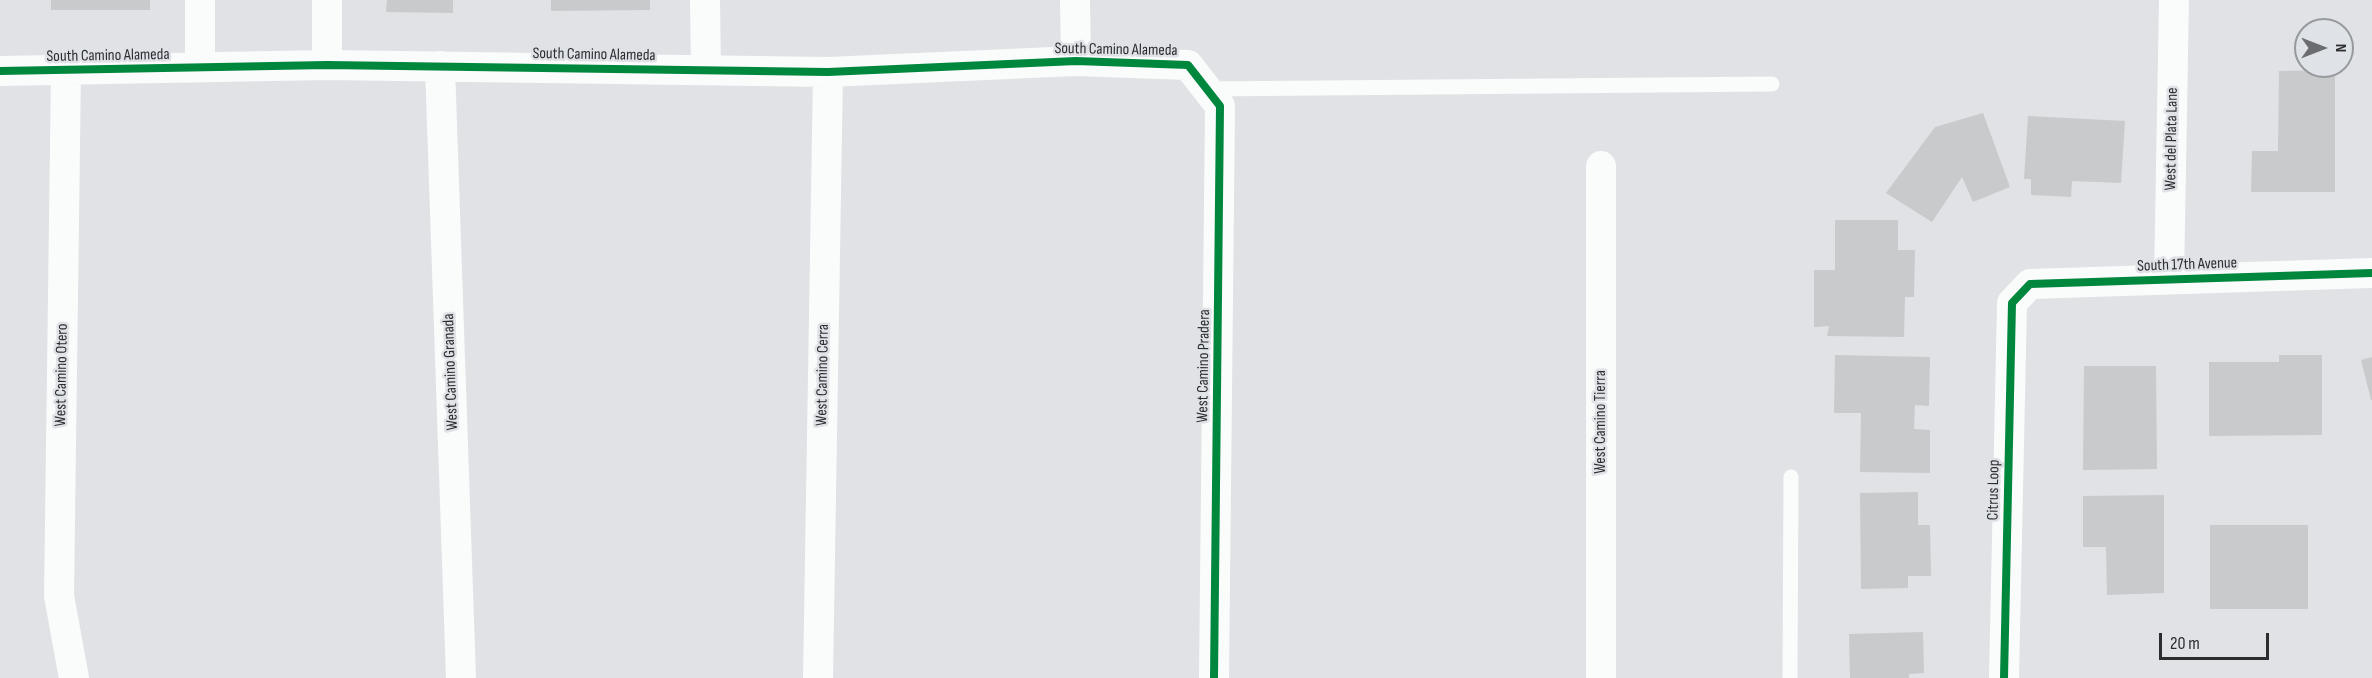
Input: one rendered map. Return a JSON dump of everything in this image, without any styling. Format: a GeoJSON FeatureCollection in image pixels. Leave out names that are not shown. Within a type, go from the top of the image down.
{"type":"FeatureCollection","features":[{"type":"Feature","properties":{"kind":"street"},"geometry":{"type":"LineString","coordinates":[[200,0],[200,67]]}},
{"type":"Feature","properties":{"kind":"street"},"geometry":{"type":"LineString","coordinates":[[327,0],[327,65]]}},
{"type":"Feature","properties":{"kind":"street"},"geometry":{"type":"LineString","coordinates":[[705,0],[706,70]]}},
{"type":"Feature","properties":{"kind":"street"},"geometry":{"type":"LineString","coordinates":[[1075,0],[1076,61]]}},
{"type":"Feature","properties":{"kind":"street","name":"West del Plata Lane"},"geometry":{"type":"LineString","coordinates":[[2169,279],[2175,0]]}},
{"type":"Feature","properties":{"kind":"street","name":"South Camino Alameda"},"geometry":{"type":"LineString","coordinates":[[0,71],[327,65],[828,72],[1076,61],[1188,65]]}},
{"type":"Feature","properties":{"kind":"street","name":"West Camino Pradera"},"geometry":{"type":"LineString","coordinates":[[1188,65],[1220,106],[1214,678]]}},
{"type":"Feature","properties":{"kind":"street","name":"West Camino Granada"},"geometry":{"type":"LineString","coordinates":[[440,66],[461,678]]}},
{"type":"Feature","properties":{"kind":"street","name":"West Camino Otero"},"geometry":{"type":"LineString","coordinates":[[66,70],[59,596],[74,678]]}},
{"type":"Feature","properties":{"kind":"street","name":"West Camino Cerra"},"geometry":{"type":"LineString","coordinates":[[818,678],[828,72]]}},
{"type":"Feature","properties":{"kind":"street","name":"West Camino Tierra"},"geometry":{"type":"LineString","coordinates":[[1601,166],[1601,678]]}},
{"type":"Feature","properties":{"kind":"street","name":"South 17th Avenue"},"geometry":{"type":"LineString","coordinates":[[2012,303],[2030,284],[2372,273]]}},
{"type":"Feature","properties":{"kind":"street","name":"Citrus Loop"},"geometry":{"type":"LineString","coordinates":[[2004,678],[2012,303]]}},
{"type":"Feature","properties":{"kind":"lane"},"geometry":{"type":"LineString","coordinates":[[1207,89],[1772,84]]}},
{"type":"Feature","properties":{"kind":"lane"},"geometry":{"type":"LineString","coordinates":[[1790,678],[1791,477]]}},
{"type":"Feature","properties":{"kind":"building"},"geometry":{"type":"Polygon","coordinates":[[[51,0],[150,0],[150,10],[51,10],[51,0]]]}},
{"type":"Feature","properties":{"kind":"building"},"geometry":{"type":"Polygon","coordinates":[[[387,0],[453,0],[453,13],[386,12],[387,0]]]}},
{"type":"Feature","properties":{"kind":"building"},"geometry":{"type":"Polygon","coordinates":[[[551,0],[650,0],[650,10],[551,11],[551,0]]]}},
{"type":"Feature","properties":{"kind":"building"},"geometry":{"type":"Polygon","coordinates":[[[2279,71],[2294,71],[2294,78],[2335,78],[2335,192],[2251,192],[2252,151],[2278,151],[2279,71]]]}},
{"type":"Feature","properties":{"kind":"building"},"geometry":{"type":"Polygon","coordinates":[[[1983,113],[2010,187],[1973,202],[1962,177],[1932,222],[1886,193],[1935,127],[1983,113]]]}},
{"type":"Feature","properties":{"kind":"building"},"geometry":{"type":"Polygon","coordinates":[[[2028,116],[2125,121],[2121,183],[2072,181],[2071,197],[2031,195],[2031,179],[2024,179],[2028,116]]]}},
{"type":"Feature","properties":{"kind":"building"},"geometry":{"type":"Polygon","coordinates":[[[1835,220],[1898,220],[1898,250],[1915,250],[1914,297],[1905,297],[1904,337],[1827,336],[1829,326],[1814,327],[1814,270],[1835,270],[1835,220]]]}},
{"type":"Feature","properties":{"kind":"building"},"geometry":{"type":"Polygon","coordinates":[[[1835,355],[1930,357],[1929,406],[1915,405],[1914,429],[1930,430],[1930,473],[1860,472],[1861,413],[1834,413],[1835,355]]]}},
{"type":"Feature","properties":{"kind":"building"},"geometry":{"type":"Polygon","coordinates":[[[2279,355],[2322,355],[2322,435],[2209,436],[2209,362],[2279,362],[2279,355]]]}},
{"type":"Feature","properties":{"kind":"building"},"geometry":{"type":"Polygon","coordinates":[[[2372,357],[2372,400],[2371,400],[2361,360],[2372,357]]]}},
{"type":"Feature","properties":{"kind":"building"},"geometry":{"type":"Polygon","coordinates":[[[2084,366],[2156,366],[2157,469],[2083,470],[2084,366]]]}},
{"type":"Feature","properties":{"kind":"building"},"geometry":{"type":"Polygon","coordinates":[[[1918,492],[1918,525],[1930,525],[1931,576],[1908,576],[1908,588],[1861,589],[1860,493],[1918,492]]]}},
{"type":"Feature","properties":{"kind":"building"},"geometry":{"type":"Polygon","coordinates":[[[2164,495],[2164,593],[2107,595],[2106,547],[2083,547],[2083,496],[2164,495]]]}},
{"type":"Feature","properties":{"kind":"building"},"geometry":{"type":"Polygon","coordinates":[[[2210,525],[2308,525],[2308,609],[2210,609],[2210,525]]]}},
{"type":"Feature","properties":{"kind":"building"},"geometry":{"type":"Polygon","coordinates":[[[1923,632],[1924,673],[1909,674],[1909,678],[1850,678],[1849,634],[1923,632]]]}},
{"type":"Feature","properties":{"kind":"cycle path"},"geometry":{"type":"LineString","coordinates":[[0,71],[327,65],[828,72],[1076,61],[1188,65],[1220,106],[1214,678]]}},
{"type":"Feature","properties":{"kind":"cycle path"},"geometry":{"type":"LineString","coordinates":[[2004,678],[2012,303],[2030,284],[2372,273]]}}]}
